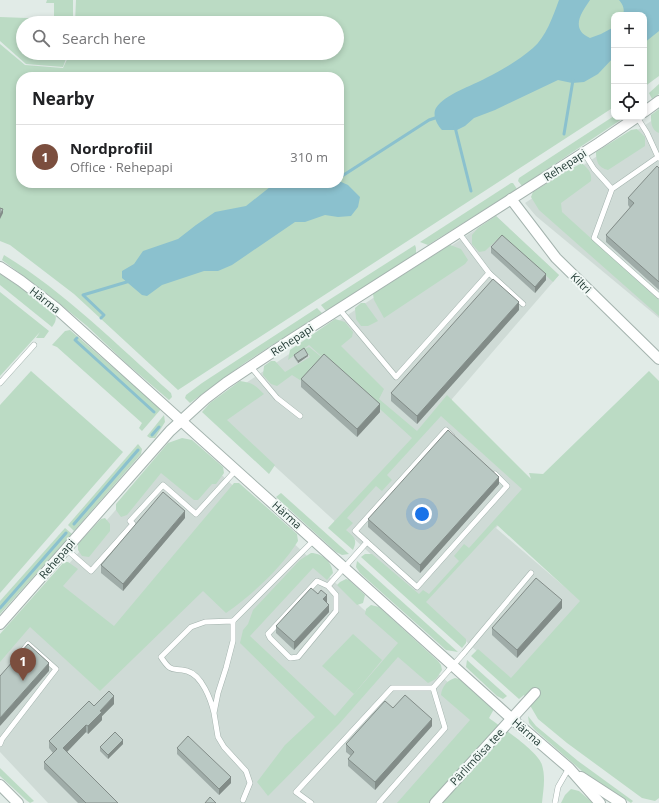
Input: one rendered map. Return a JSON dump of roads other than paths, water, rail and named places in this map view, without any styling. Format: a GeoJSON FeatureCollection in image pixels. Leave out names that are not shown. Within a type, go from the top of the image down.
{"type":"FeatureCollection","features":[{"type":"Feature","properties":{"kind":"street"},"geometry":{"type":"LineString","coordinates":[[647,110],[659,101]]}},
{"type":"Feature","properties":{"kind":"street","name":"Rehepapi"},"geometry":{"type":"LineString","coordinates":[[0,624],[181,420],[210,395],[632,120]]}},
{"type":"Feature","properties":{"kind":"street","name":"Kiltri"},"geometry":{"type":"LineString","coordinates":[[511,199],[556,258],[659,359]]}},
{"type":"Feature","properties":{"kind":"street","name":"Härma"},"geometry":{"type":"LineString","coordinates":[[0,267],[56,308],[512,719],[569,768],[621,803]]}},
{"type":"Feature","properties":{"kind":"street","name":"Pärlimõisa tee"},"geometry":{"type":"LineString","coordinates":[[435,803],[535,693]]}},
{"type":"Feature","properties":{"kind":"street","name":"Härma"},"geometry":{"type":"LineString","coordinates":[[569,768],[600,803]]}},
{"type":"Feature","properties":{"kind":"street"},"geometry":{"type":"LineString","coordinates":[[0,785],[18,803]]}},
{"type":"Feature","properties":{"kind":"lane"},"geometry":{"type":"LineString","coordinates":[[639,120],[648,133],[659,158],[612,189],[594,238],[659,296]]}},
{"type":"Feature","properties":{"kind":"lane"},"geometry":{"type":"LineString","coordinates":[[584,152],[594,169],[612,189]]}},
{"type":"Feature","properties":{"kind":"lane"},"geometry":{"type":"LineString","coordinates":[[459,233],[489,273],[522,304]]}},
{"type":"Feature","properties":{"kind":"lane"},"geometry":{"type":"LineString","coordinates":[[340,310],[396,377],[489,273]]}},
{"type":"Feature","properties":{"kind":"lane"},"geometry":{"type":"LineString","coordinates":[[0,383],[34,345]]}},
{"type":"Feature","properties":{"kind":"lane"},"geometry":{"type":"LineString","coordinates":[[251,367],[277,398],[300,416]]}},
{"type":"Feature","properties":{"kind":"lane"},"geometry":{"type":"LineString","coordinates":[[457,440],[446,430],[355,531],[417,587],[507,486],[491,471]]}},
{"type":"Feature","properties":{"kind":"lane"},"geometry":{"type":"LineString","coordinates":[[66,550],[91,571],[133,524],[130,521],[163,485],[196,514],[236,470]]}},
{"type":"Feature","properties":{"kind":"lane"},"geometry":{"type":"LineString","coordinates":[[214,712],[232,640],[233,621],[314,540]]}},
{"type":"Feature","properties":{"kind":"lane"},"geometry":{"type":"LineString","coordinates":[[328,586],[367,542]]}},
{"type":"Feature","properties":{"kind":"lane"},"geometry":{"type":"LineString","coordinates":[[311,803],[296,792],[392,688],[433,688],[531,573]]}},
{"type":"Feature","properties":{"kind":"lane"},"geometry":{"type":"LineString","coordinates":[[317,581],[328,586],[336,595],[336,611],[298,657],[290,658],[270,638],[268,634],[317,581]]}},
{"type":"Feature","properties":{"kind":"lane"},"geometry":{"type":"LineString","coordinates":[[233,621],[205,622],[191,627],[161,657],[166,665],[174,670],[188,671],[197,677],[211,700],[218,737],[224,748],[246,771],[250,783],[244,800]]}},
{"type":"Feature","properties":{"kind":"lane"},"geometry":{"type":"LineString","coordinates":[[0,744],[2,739],[56,669],[28,644],[19,655]]}},
{"type":"Feature","properties":{"kind":"lane"},"geometry":{"type":"LineString","coordinates":[[379,803],[445,728],[433,688]]}},
{"type":"Feature","properties":{"kind":"lane"},"geometry":{"type":"LineString","coordinates":[[555,803],[558,787],[569,768]]}},
{"type":"Feature","properties":{"kind":"water"},"geometry":{"type":"Polygon","coordinates":[[[559,0],[590,0],[583,10],[579,20],[580,30],[590,38],[611,29],[611,60],[598,74],[584,82],[572,83],[558,80],[495,110],[474,118],[465,126],[457,130],[442,130],[435,117],[436,108],[440,103],[452,94],[480,81],[522,57],[542,38],[552,19],[559,0]]]}},
{"type":"Feature","properties":{"kind":"water"},"geometry":{"type":"Polygon","coordinates":[[[619,0],[659,0],[659,31],[647,41],[647,12],[624,12],[622,4],[619,0]]]}},
{"type":"Feature","properties":{"kind":"water"},"geometry":{"type":"Polygon","coordinates":[[[344,183],[348,185],[360,197],[358,207],[351,216],[338,217],[325,215],[305,222],[295,222],[232,265],[218,271],[204,271],[162,285],[147,296],[142,295],[122,278],[122,271],[134,264],[143,251],[178,239],[215,212],[246,206],[269,188],[344,188],[344,183]]]}},
{"type":"Feature","properties":{"kind":"waterway"},"geometry":{"type":"LineString","coordinates":[[564,134],[573,80]]}},
{"type":"Feature","properties":{"kind":"waterway"},"geometry":{"type":"LineString","coordinates":[[344,175],[429,120],[438,117]]}},
{"type":"Feature","properties":{"kind":"waterway"},"geometry":{"type":"LineString","coordinates":[[455,127],[471,191]]}},
{"type":"Feature","properties":{"kind":"waterway"},"geometry":{"type":"LineString","coordinates":[[101,318],[104,315],[83,295],[130,281]]}},
{"type":"Feature","properties":{"kind":"waterway"},"geometry":{"type":"LineString","coordinates":[[77,338],[75,340],[154,412]]}},
{"type":"Feature","properties":{"kind":"waterway"},"geometry":{"type":"LineString","coordinates":[[152,435],[159,427]]}},
{"type":"Feature","properties":{"kind":"waterway"},"geometry":{"type":"LineString","coordinates":[[74,524],[138,450]]}},
{"type":"Feature","properties":{"kind":"waterway"},"geometry":{"type":"LineString","coordinates":[[0,608],[66,533]]}},
{"type":"Feature","properties":{"kind":"place","name":"Nordprofiil"},"geometry":{"type":"Point","coordinates":[23,681]}}]}
